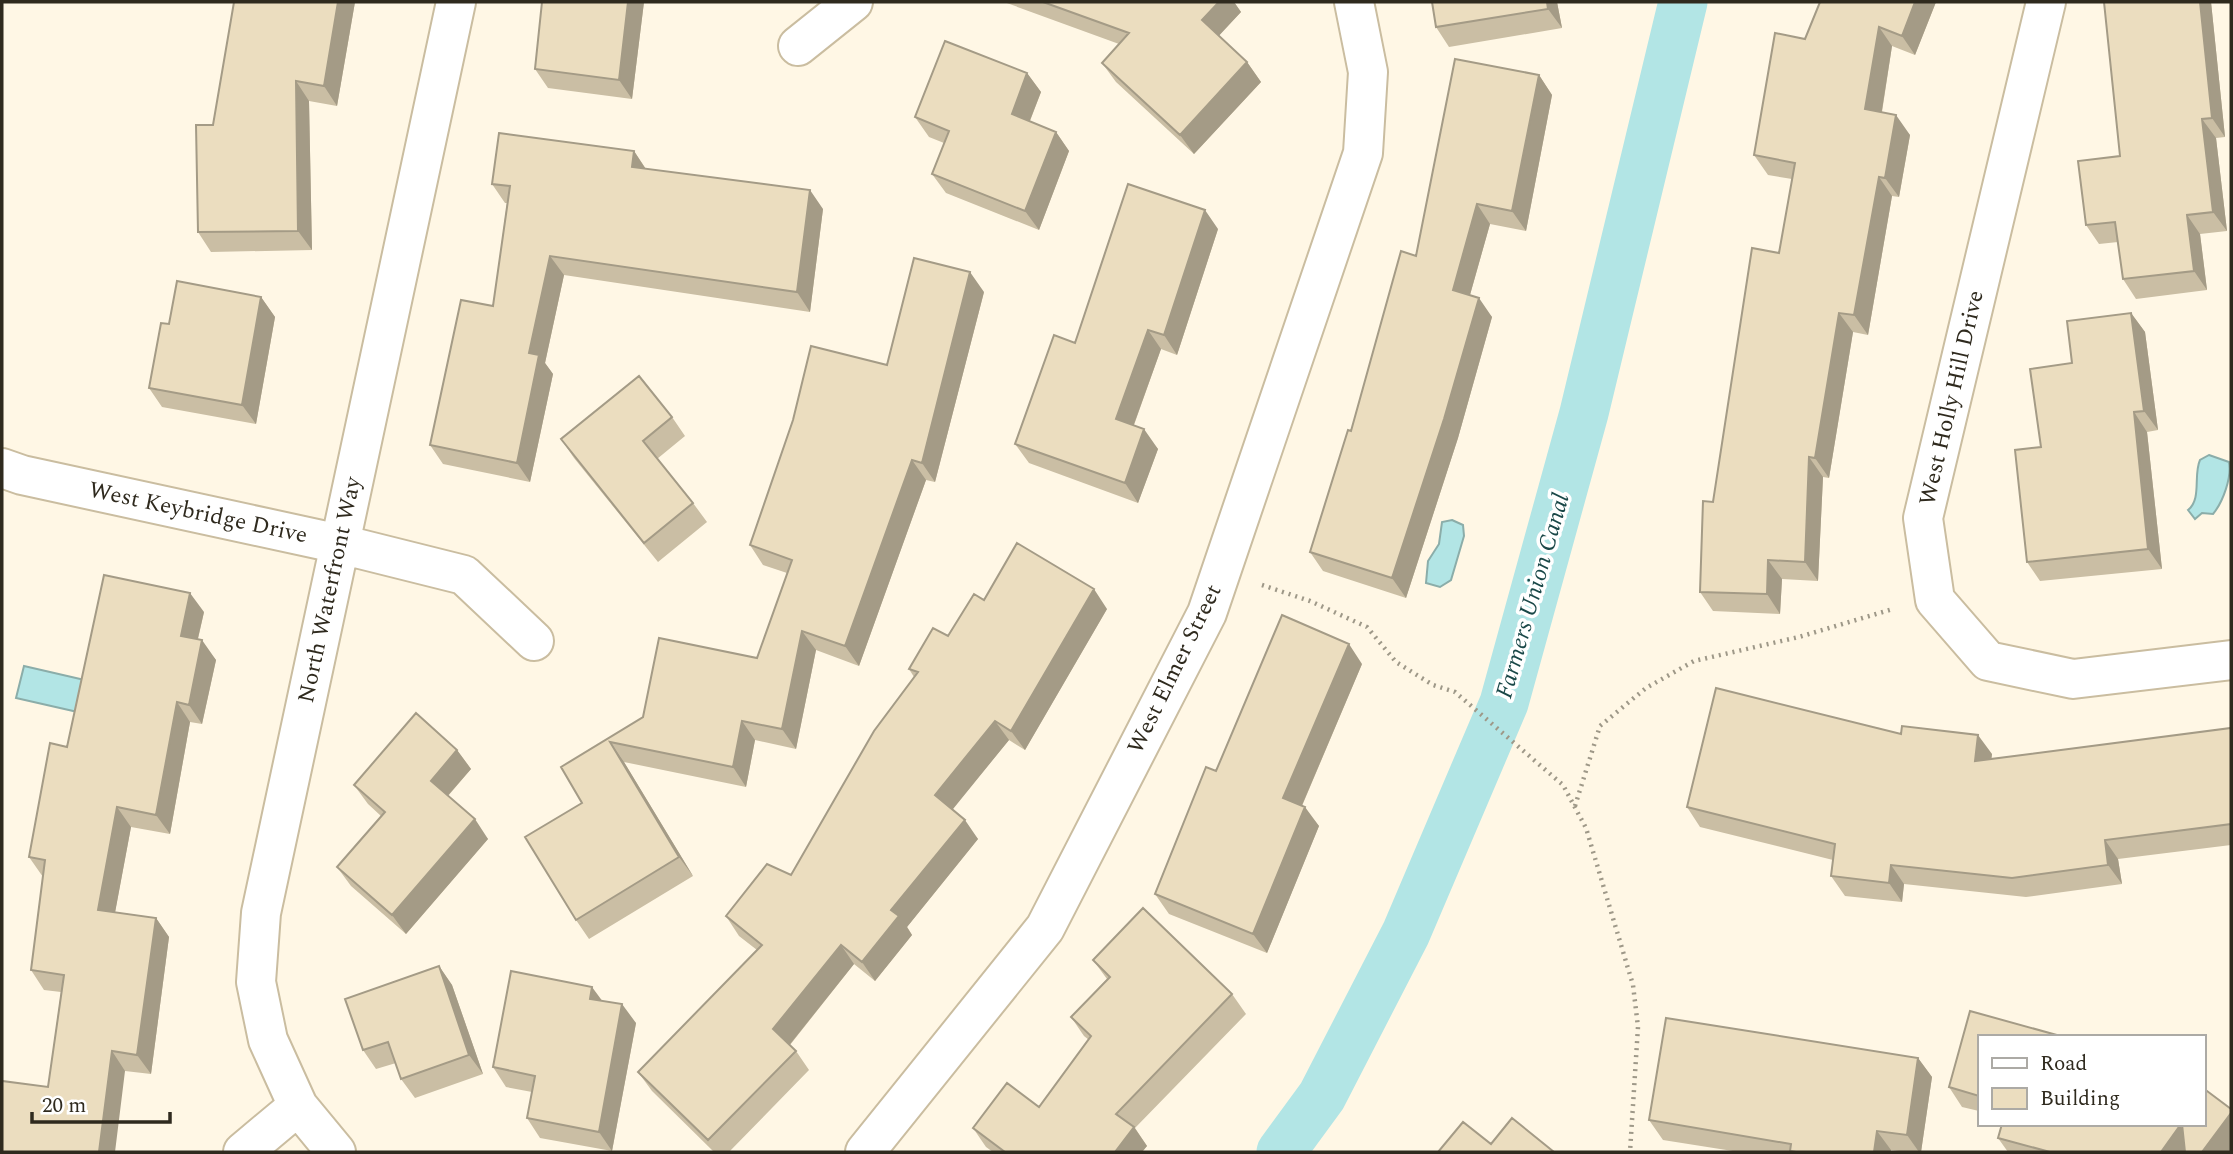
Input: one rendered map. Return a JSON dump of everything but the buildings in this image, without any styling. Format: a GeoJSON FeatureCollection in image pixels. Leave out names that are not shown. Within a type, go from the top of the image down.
{"type":"FeatureCollection","features":[{"type":"Feature","properties":{"kind":"street","name":"North Waterfront Way"},"geometry":{"type":"LineString","coordinates":[[336,1152],[298,1106],[265,1028],[256,982],[261,913],[456,2]]}},
{"type":"Feature","properties":{"kind":"street"},"geometry":{"type":"LineString","coordinates":[[798,47],[853,2]]}},
{"type":"Feature","properties":{"kind":"street","name":"West Elmer Street"},"geometry":{"type":"LineString","coordinates":[[865,1152],[1045,928],[1207,613],[1363,153],[1368,72],[1354,2]]}},
{"type":"Feature","properties":{"kind":"street","name":"West Holly Hill Drive"},"geometry":{"type":"LineString","coordinates":[[2046,2],[1923,518],[1935,600],[1988,661],[2073,679],[2231,660]]}},
{"type":"Feature","properties":{"kind":"street","name":"West Keybridge Drive"},"geometry":{"type":"LineString","coordinates":[[2,468],[22,475],[340,544],[464,575],[534,641]]}},
{"type":"Feature","properties":{"kind":"street"},"geometry":{"type":"LineString","coordinates":[[243,1152],[298,1106]]}},
{"type":"Feature","properties":{"kind":"path"},"geometry":{"type":"LineString","coordinates":[[1253,583],[1310,601],[1367,627],[1396,662],[1433,685],[1455,692],[1563,785],[1586,828],[1633,985],[1639,1027],[1630,1152]]}},
{"type":"Feature","properties":{"kind":"path"},"geometry":{"type":"LineString","coordinates":[[1575,807],[1600,726],[1646,688],[1694,661],[1799,637],[1899,607]]}},
{"type":"Feature","properties":{"kind":"water"},"geometry":{"type":"Polygon","coordinates":[[[2209,455],[2229,462],[2228,482],[2213,514],[2202,513],[2195,519],[2188,510],[2195,500],[2200,460],[2209,455]]]}},
{"type":"Feature","properties":{"kind":"water"},"geometry":{"type":"Polygon","coordinates":[[[1452,520],[1463,525],[1464,536],[1451,580],[1440,587],[1426,583],[1428,561],[1439,544],[1442,522],[1452,520]]]}},
{"type":"Feature","properties":{"kind":"water"},"geometry":{"type":"Polygon","coordinates":[[[24,666],[89,681],[82,713],[16,698],[24,666]]]}},
{"type":"Feature","properties":{"kind":"waterway","name":"Farmers Union Canal"},"geometry":{"type":"LineString","coordinates":[[1281,1152],[1322,1096],[1406,933],[1504,703],[1584,413],[1683,2]]}}]}
